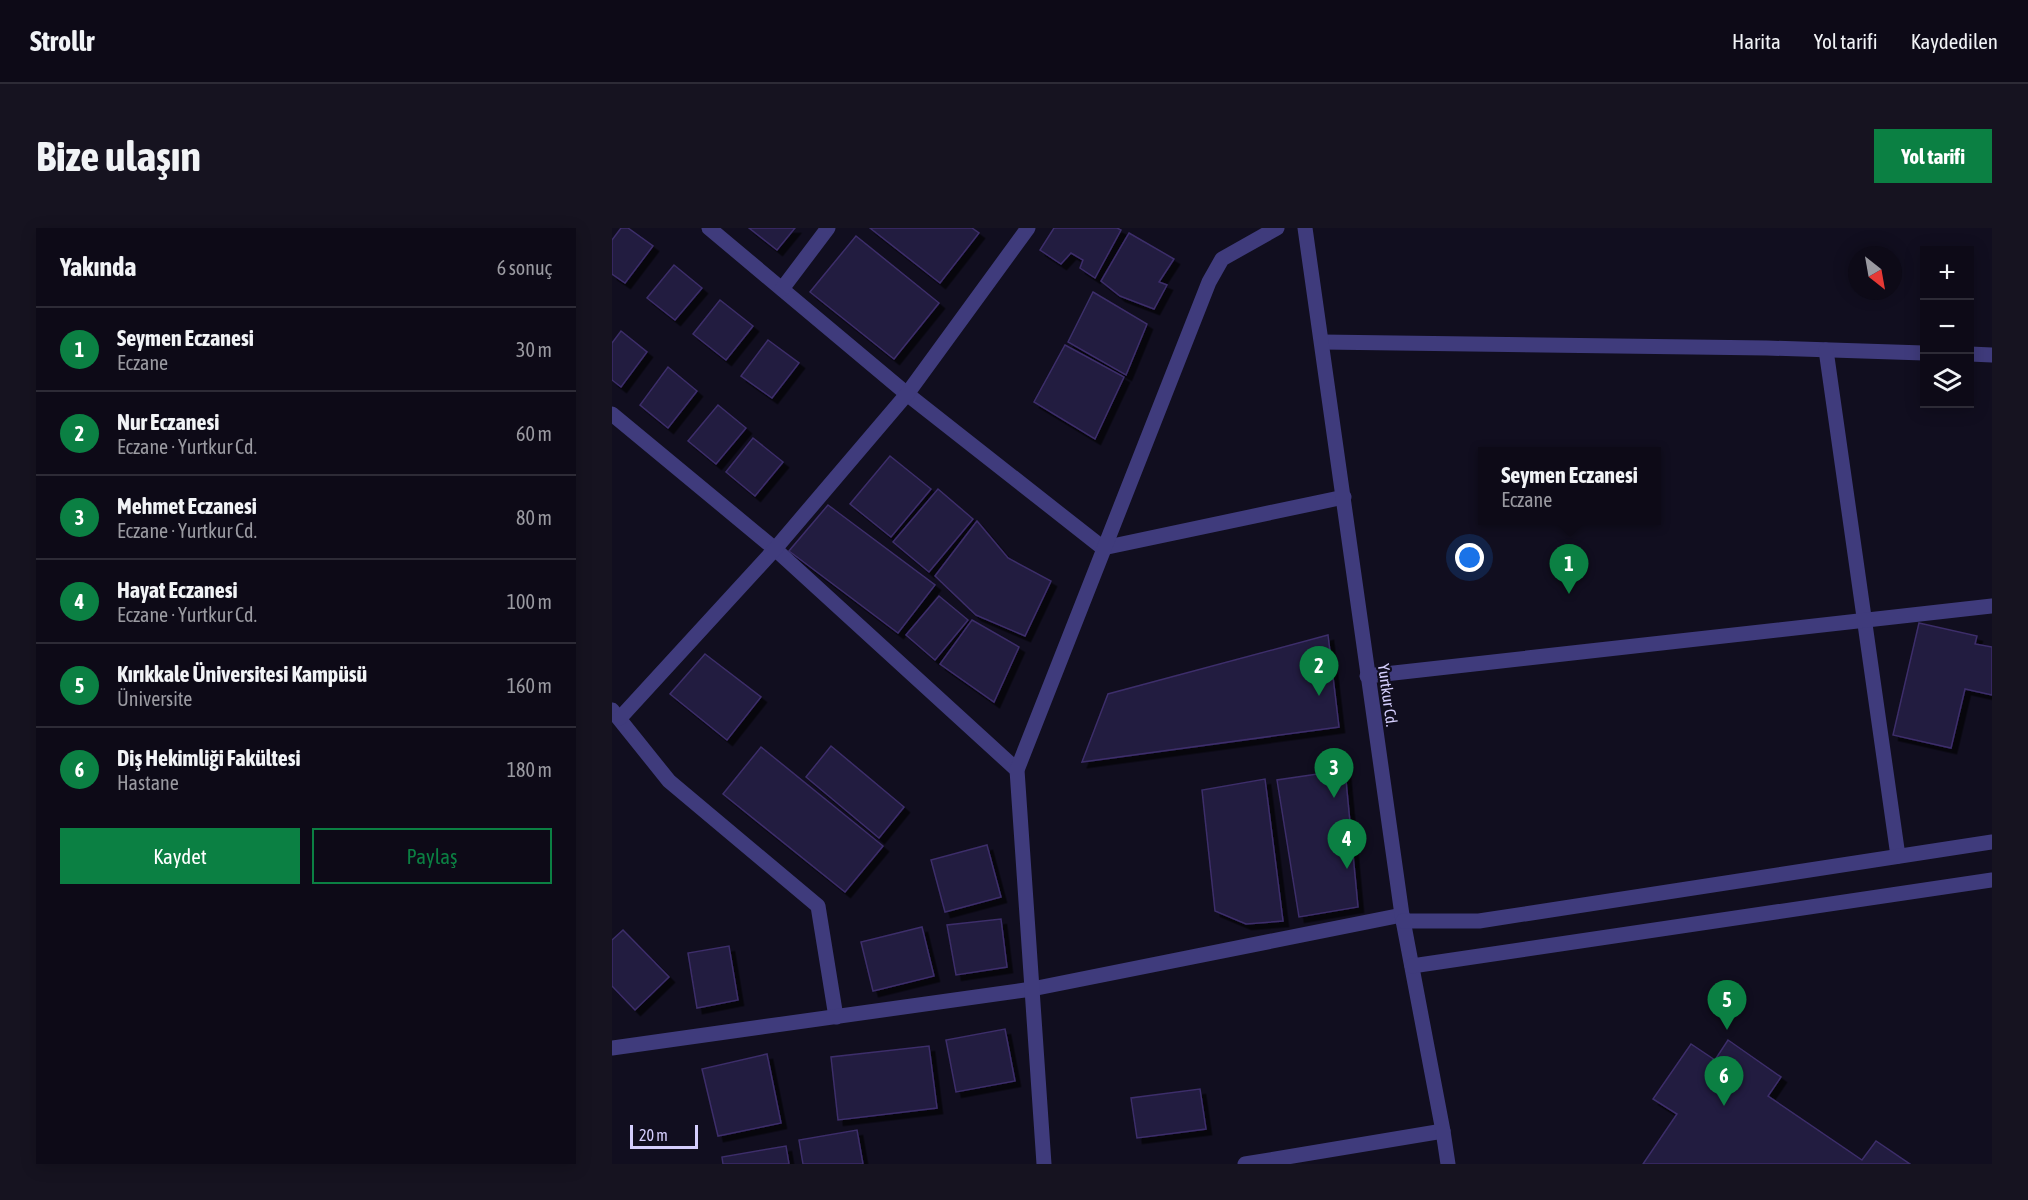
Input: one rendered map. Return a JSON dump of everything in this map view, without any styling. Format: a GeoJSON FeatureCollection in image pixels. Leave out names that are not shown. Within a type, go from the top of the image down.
{"type":"FeatureCollection","features":[{"type":"Feature","properties":{"kind":"street"},"geometry":{"type":"LineString","coordinates":[[709,228],[907,394],[1103,548]]}},
{"type":"Feature","properties":{"kind":"street"},"geometry":{"type":"LineString","coordinates":[[782,289],[828,228]]}},
{"type":"Feature","properties":{"kind":"street"},"geometry":{"type":"LineString","coordinates":[[836,1017],[818,906],[669,781],[616,714],[775,549],[907,394],[1028,228]]}},
{"type":"Feature","properties":{"kind":"street"},"geometry":{"type":"LineString","coordinates":[[1044,1164],[1017,770],[1209,282],[1222,259],[1277,228]]}},
{"type":"Feature","properties":{"kind":"street","name":"Yurtkur Cd."},"geometry":{"type":"LineString","coordinates":[[1305,228],[1402,918],[1448,1164]]}},
{"type":"Feature","properties":{"kind":"street"},"geometry":{"type":"LineString","coordinates":[[1322,342],[1920,353]]}},
{"type":"Feature","properties":{"kind":"street"},"geometry":{"type":"LineString","coordinates":[[1826,350],[1898,856]]}},
{"type":"Feature","properties":{"kind":"street"},"geometry":{"type":"LineString","coordinates":[[1974,354],[1992,355]]}},
{"type":"Feature","properties":{"kind":"street"},"geometry":{"type":"LineString","coordinates":[[612,414],[775,549],[1017,770]]}},
{"type":"Feature","properties":{"kind":"street"},"geometry":{"type":"LineString","coordinates":[[1103,548],[1344,496]]}},
{"type":"Feature","properties":{"kind":"street"},"geometry":{"type":"LineString","coordinates":[[1367,676],[1992,606]]}},
{"type":"Feature","properties":{"kind":"street"},"geometry":{"type":"LineString","coordinates":[[612,1048],[1032,989],[1402,918],[1479,921],[1992,842]]}},
{"type":"Feature","properties":{"kind":"street"},"geometry":{"type":"LineString","coordinates":[[1412,966],[1992,880]]}},
{"type":"Feature","properties":{"kind":"street"},"geometry":{"type":"LineString","coordinates":[[1245,1164],[1443,1131]]}},
{"type":"Feature","properties":{"kind":"building"},"geometry":{"type":"Polygon","coordinates":[[[621,228],[628,228],[653,246],[625,283],[612,274],[612,240],[621,228]]]}},
{"type":"Feature","properties":{"kind":"building"},"geometry":{"type":"Polygon","coordinates":[[[749,228],[795,228],[777,250],[749,228]]]}},
{"type":"Feature","properties":{"kind":"building"},"geometry":{"type":"Polygon","coordinates":[[[870,228],[972,228],[979,233],[940,283],[870,228]]]}},
{"type":"Feature","properties":{"kind":"building"},"geometry":{"type":"Polygon","coordinates":[[[1054,228],[1117,228],[1121,230],[1095,278],[1080,268],[1083,260],[1071,253],[1061,264],[1040,250],[1054,228]]]}},
{"type":"Feature","properties":{"kind":"building"},"geometry":{"type":"Polygon","coordinates":[[[1129,233],[1174,259],[1159,282],[1167,285],[1154,309],[1120,296],[1101,281],[1129,233]]]}},
{"type":"Feature","properties":{"kind":"building"},"geometry":{"type":"Polygon","coordinates":[[[856,236],[939,303],[894,359],[810,292],[856,236]]]}},
{"type":"Feature","properties":{"kind":"building"},"geometry":{"type":"Polygon","coordinates":[[[674,265],[702,288],[675,320],[647,298],[674,265]]]}},
{"type":"Feature","properties":{"kind":"building"},"geometry":{"type":"Polygon","coordinates":[[[1093,292],[1147,324],[1126,375],[1068,342],[1093,292]]]}},
{"type":"Feature","properties":{"kind":"building"},"geometry":{"type":"Polygon","coordinates":[[[720,300],[753,326],[726,360],[693,334],[720,300]]]}},
{"type":"Feature","properties":{"kind":"building"},"geometry":{"type":"Polygon","coordinates":[[[621,331],[647,352],[621,387],[612,380],[612,343],[621,331]]]}},
{"type":"Feature","properties":{"kind":"building"},"geometry":{"type":"Polygon","coordinates":[[[768,340],[799,363],[772,398],[741,376],[768,340]]]}},
{"type":"Feature","properties":{"kind":"building"},"geometry":{"type":"Polygon","coordinates":[[[1065,345],[1124,377],[1095,439],[1034,402],[1065,345]]]}},
{"type":"Feature","properties":{"kind":"building"},"geometry":{"type":"Polygon","coordinates":[[[668,367],[697,391],[668,428],[640,405],[668,367]]]}},
{"type":"Feature","properties":{"kind":"building"},"geometry":{"type":"Polygon","coordinates":[[[718,405],[746,428],[716,464],[688,441],[718,405]]]}},
{"type":"Feature","properties":{"kind":"building"},"geometry":{"type":"Polygon","coordinates":[[[753,438],[783,462],[755,496],[726,472],[753,438]]]}},
{"type":"Feature","properties":{"kind":"building"},"geometry":{"type":"Polygon","coordinates":[[[890,456],[931,489],[891,537],[850,504],[890,456]]]}},
{"type":"Feature","properties":{"kind":"building"},"geometry":{"type":"Polygon","coordinates":[[[938,489],[973,519],[929,572],[893,542],[938,489]]]}},
{"type":"Feature","properties":{"kind":"building"},"geometry":{"type":"Polygon","coordinates":[[[828,505],[935,585],[898,633],[789,551],[828,505]]]}},
{"type":"Feature","properties":{"kind":"building"},"geometry":{"type":"Polygon","coordinates":[[[977,521],[1008,558],[1051,581],[1025,636],[976,615],[935,576],[977,521]]]}},
{"type":"Feature","properties":{"kind":"building"},"geometry":{"type":"Polygon","coordinates":[[[939,596],[968,620],[935,660],[906,635],[939,596]]]}},
{"type":"Feature","properties":{"kind":"building"},"geometry":{"type":"Polygon","coordinates":[[[972,620],[1019,647],[994,702],[940,664],[972,620]]]}},
{"type":"Feature","properties":{"kind":"building"},"geometry":{"type":"Polygon","coordinates":[[[1919,623],[1977,636],[1975,644],[1992,647],[1992,695],[1965,689],[1951,748],[1893,735],[1919,623]]]}},
{"type":"Feature","properties":{"kind":"building"},"geometry":{"type":"Polygon","coordinates":[[[1328,635],[1339,727],[1082,762],[1108,694],[1328,635]]]}},
{"type":"Feature","properties":{"kind":"building"},"geometry":{"type":"Polygon","coordinates":[[[705,654],[761,697],[727,740],[670,694],[705,654]]]}},
{"type":"Feature","properties":{"kind":"building"},"geometry":{"type":"Polygon","coordinates":[[[831,746],[904,807],[879,838],[806,777],[831,746]]]}},
{"type":"Feature","properties":{"kind":"building"},"geometry":{"type":"Polygon","coordinates":[[[761,747],[883,846],[845,892],[723,794],[761,747]]]}},
{"type":"Feature","properties":{"kind":"building"},"geometry":{"type":"Polygon","coordinates":[[[1345,770],[1358,907],[1299,917],[1277,780],[1345,770]]]}},
{"type":"Feature","properties":{"kind":"building"},"geometry":{"type":"Polygon","coordinates":[[[1265,779],[1283,921],[1246,924],[1215,911],[1202,790],[1265,779]]]}},
{"type":"Feature","properties":{"kind":"building"},"geometry":{"type":"Polygon","coordinates":[[[987,845],[1001,897],[945,912],[931,860],[987,845]]]}},
{"type":"Feature","properties":{"kind":"building"},"geometry":{"type":"Polygon","coordinates":[[[1001,919],[1007,967],[956,975],[947,925],[1001,919]]]}},
{"type":"Feature","properties":{"kind":"building"},"geometry":{"type":"Polygon","coordinates":[[[922,927],[934,976],[873,991],[861,942],[922,927]]]}},
{"type":"Feature","properties":{"kind":"building"},"geometry":{"type":"Polygon","coordinates":[[[623,930],[669,977],[635,1010],[612,986],[612,940],[623,930]]]}},
{"type":"Feature","properties":{"kind":"building"},"geometry":{"type":"Polygon","coordinates":[[[729,946],[738,1000],[697,1008],[688,953],[729,946]]]}},
{"type":"Feature","properties":{"kind":"building"},"geometry":{"type":"Polygon","coordinates":[[[1005,1029],[1015,1081],[956,1092],[946,1040],[1005,1029]]]}},
{"type":"Feature","properties":{"kind":"building"},"geometry":{"type":"Polygon","coordinates":[[[1728,1040],[1781,1077],[1768,1096],[1862,1160],[1876,1141],[1910,1164],[1643,1164],[1677,1114],[1653,1099],[1691,1044],[1715,1060],[1728,1040]]]}},
{"type":"Feature","properties":{"kind":"building"},"geometry":{"type":"Polygon","coordinates":[[[929,1046],[937,1108],[838,1120],[831,1057],[929,1046]]]}},
{"type":"Feature","properties":{"kind":"building"},"geometry":{"type":"Polygon","coordinates":[[[767,1054],[781,1123],[718,1136],[702,1069],[767,1054]]]}},
{"type":"Feature","properties":{"kind":"building"},"geometry":{"type":"Polygon","coordinates":[[[1200,1089],[1206,1129],[1137,1138],[1131,1098],[1200,1089]]]}},
{"type":"Feature","properties":{"kind":"building"},"geometry":{"type":"Polygon","coordinates":[[[857,1130],[863,1164],[803,1164],[799,1140],[857,1130]]]}},
{"type":"Feature","properties":{"kind":"building"},"geometry":{"type":"Polygon","coordinates":[[[786,1146],[789,1164],[723,1164],[722,1157],[786,1146]]]}},
{"type":"Feature","properties":{"kind":"place","name":"Seymen Eczanesi"},"geometry":{"type":"Point","coordinates":[1569,594]}},
{"type":"Feature","properties":{"kind":"place","name":"Nur Eczanesi"},"geometry":{"type":"Point","coordinates":[1319,696]}},
{"type":"Feature","properties":{"kind":"place","name":"Mehmet Eczanesi"},"geometry":{"type":"Point","coordinates":[1334,798]}},
{"type":"Feature","properties":{"kind":"place","name":"Hayat Eczanesi"},"geometry":{"type":"Point","coordinates":[1347,869]}},
{"type":"Feature","properties":{"kind":"place","name":"Kırıkkale Üniversitesi Kampüsü"},"geometry":{"type":"Point","coordinates":[1727,1030]}},
{"type":"Feature","properties":{"kind":"place","name":"Diş Hekimliği Fakültesi"},"geometry":{"type":"Point","coordinates":[1724,1106]}}]}
